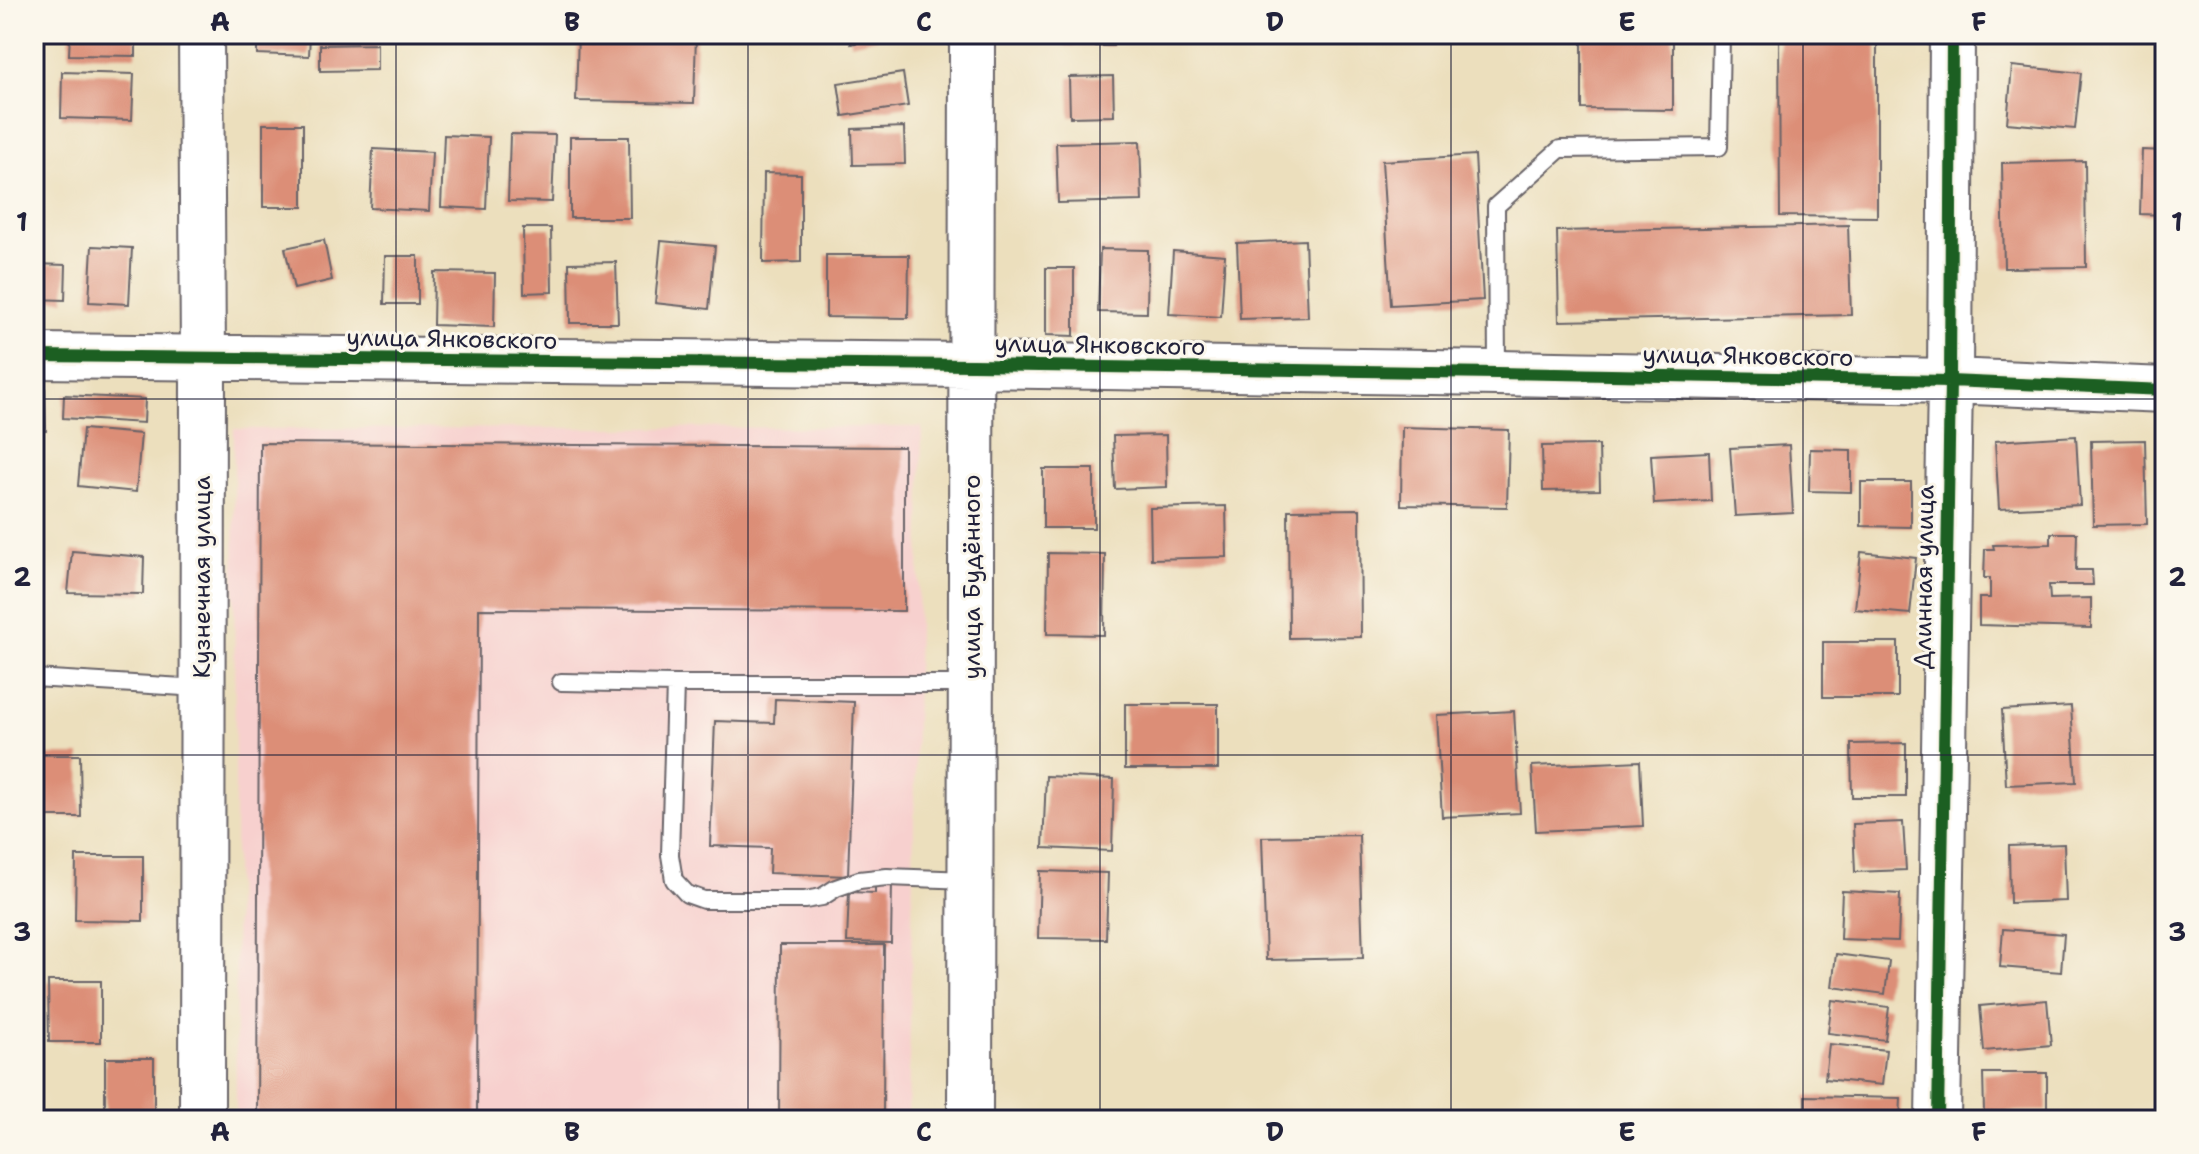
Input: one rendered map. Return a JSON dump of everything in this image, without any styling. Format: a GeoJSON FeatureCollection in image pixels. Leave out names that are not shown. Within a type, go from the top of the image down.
{"type":"FeatureCollection","features":[{"type":"Feature","properties":{"kind":"street","name":"Кузнечная улица"},"geometry":{"type":"LineString","coordinates":[[201,34],[202,1120]]}},
{"type":"Feature","properties":{"kind":"street","name":"улица Будённого"},"geometry":{"type":"LineString","coordinates":[[970,1120],[972,34]]}},
{"type":"Feature","properties":{"kind":"street","name":"Длинная улица"},"geometry":{"type":"LineString","coordinates":[[1938,1120],[1950,381],[1952,34]]}},
{"type":"Feature","properties":{"kind":"street","name":"улица Янковского"},"geometry":{"type":"LineString","coordinates":[[34,356],[1497,373],[1950,381],[2165,390]]}},
{"type":"Feature","properties":{"kind":"lane"},"geometry":{"type":"LineString","coordinates":[[1497,373],[1496,206],[1560,149],[1719,147],[1721,34]]}},
{"type":"Feature","properties":{"kind":"lane"},"geometry":{"type":"LineString","coordinates":[[34,678],[202,688]]}},
{"type":"Feature","properties":{"kind":"lane"},"geometry":{"type":"LineString","coordinates":[[561,682],[971,684]]}},
{"type":"Feature","properties":{"kind":"lane"},"geometry":{"type":"LineString","coordinates":[[675,684],[670,855],[674,880],[687,894],[704,900],[805,900],[822,897],[859,880],[910,877],[970,880]]}},
{"type":"Feature","properties":{"kind":"shaded area"},"geometry":{"type":"Polygon","coordinates":[[[922,427],[908,1120],[236,1120],[234,429],[922,427]]]}},
{"type":"Feature","properties":{"kind":"building"},"geometry":{"type":"Polygon","coordinates":[[[34,34],[39,34],[37,87],[34,87],[34,34]]]}},
{"type":"Feature","properties":{"kind":"building"},"geometry":{"type":"Polygon","coordinates":[[[70,34],[136,34],[136,56],[69,55],[70,34]]]}},
{"type":"Feature","properties":{"kind":"building"},"geometry":{"type":"Polygon","coordinates":[[[257,34],[310,34],[309,56],[257,54],[257,34]]]}},
{"type":"Feature","properties":{"kind":"building"},"geometry":{"type":"Polygon","coordinates":[[[578,34],[696,34],[694,103],[576,101],[578,34]]]}},
{"type":"Feature","properties":{"kind":"building"},"geometry":{"type":"Polygon","coordinates":[[[848,34],[889,34],[889,35],[851,44],[848,34]]]}},
{"type":"Feature","properties":{"kind":"building"},"geometry":{"type":"Polygon","coordinates":[[[1065,34],[1113,34],[1113,46],[1065,46],[1065,34]]]}},
{"type":"Feature","properties":{"kind":"building"},"geometry":{"type":"Polygon","coordinates":[[[1582,34],[1673,34],[1673,110],[1582,109],[1582,34]]]}},
{"type":"Feature","properties":{"kind":"building"},"geometry":{"type":"Polygon","coordinates":[[[1779,34],[1877,34],[1877,217],[1780,216],[1779,34]]]}},
{"type":"Feature","properties":{"kind":"building"},"geometry":{"type":"Polygon","coordinates":[[[377,44],[377,70],[320,71],[320,45],[377,44]]]}},
{"type":"Feature","properties":{"kind":"building"},"geometry":{"type":"Polygon","coordinates":[[[2012,66],[2081,73],[2075,129],[2007,123],[2012,66]]]}},
{"type":"Feature","properties":{"kind":"building"},"geometry":{"type":"Polygon","coordinates":[[[62,72],[134,74],[132,120],[61,118],[62,72]]]}},
{"type":"Feature","properties":{"kind":"building"},"geometry":{"type":"Polygon","coordinates":[[[903,73],[908,106],[843,116],[838,83],[903,73]]]}},
{"type":"Feature","properties":{"kind":"building"},"geometry":{"type":"Polygon","coordinates":[[[1113,76],[1114,116],[1070,117],[1069,77],[1113,76]]]}},
{"type":"Feature","properties":{"kind":"building"},"geometry":{"type":"Polygon","coordinates":[[[263,124],[303,124],[303,207],[263,207],[263,124]]]}},
{"type":"Feature","properties":{"kind":"building"},"geometry":{"type":"Polygon","coordinates":[[[904,127],[905,164],[853,165],[852,129],[904,127]]]}},
{"type":"Feature","properties":{"kind":"building"},"geometry":{"type":"Polygon","coordinates":[[[510,134],[555,135],[552,202],[508,201],[510,134]]]}},
{"type":"Feature","properties":{"kind":"building"},"geometry":{"type":"Polygon","coordinates":[[[444,135],[489,137],[486,209],[441,207],[444,135]]]}},
{"type":"Feature","properties":{"kind":"building"},"geometry":{"type":"Polygon","coordinates":[[[570,137],[629,137],[630,218],[570,218],[570,137]]]}},
{"type":"Feature","properties":{"kind":"building"},"geometry":{"type":"Polygon","coordinates":[[[1140,141],[1142,201],[1058,203],[1056,143],[1140,141]]]}},
{"type":"Feature","properties":{"kind":"building"},"geometry":{"type":"Polygon","coordinates":[[[373,149],[432,152],[429,211],[370,208],[373,149]]]}},
{"type":"Feature","properties":{"kind":"building"},"geometry":{"type":"Polygon","coordinates":[[[2142,150],[2165,151],[2165,215],[2140,214],[2142,150]]]}},
{"type":"Feature","properties":{"kind":"building"},"geometry":{"type":"Polygon","coordinates":[[[1475,155],[1483,300],[1391,305],[1382,161],[1475,155]]]}},
{"type":"Feature","properties":{"kind":"building"},"geometry":{"type":"Polygon","coordinates":[[[2085,161],[2086,267],[2004,268],[2002,163],[2085,161]]]}},
{"type":"Feature","properties":{"kind":"building"},"geometry":{"type":"Polygon","coordinates":[[[764,173],[801,174],[801,262],[763,263],[764,173]]]}},
{"type":"Feature","properties":{"kind":"building"},"geometry":{"type":"Polygon","coordinates":[[[1848,225],[1851,315],[1559,321],[1557,231],[1848,225]]]}},
{"type":"Feature","properties":{"kind":"building"},"geometry":{"type":"Polygon","coordinates":[[[523,228],[551,228],[552,292],[524,293],[523,228]]]}},
{"type":"Feature","properties":{"kind":"building"},"geometry":{"type":"Polygon","coordinates":[[[324,240],[332,280],[294,289],[285,248],[324,240]]]}},
{"type":"Feature","properties":{"kind":"building"},"geometry":{"type":"Polygon","coordinates":[[[1305,240],[1308,317],[1240,319],[1237,243],[1305,240]]]}},
{"type":"Feature","properties":{"kind":"building"},"geometry":{"type":"Polygon","coordinates":[[[661,241],[715,246],[709,309],[655,303],[661,241]]]}},
{"type":"Feature","properties":{"kind":"building"},"geometry":{"type":"Polygon","coordinates":[[[92,246],[132,248],[129,304],[89,302],[92,246]]]}},
{"type":"Feature","properties":{"kind":"building"},"geometry":{"type":"Polygon","coordinates":[[[1100,249],[1148,250],[1147,313],[1098,312],[1100,249]]]}},
{"type":"Feature","properties":{"kind":"building"},"geometry":{"type":"Polygon","coordinates":[[[1173,251],[1225,255],[1221,317],[1169,314],[1173,251]]]}},
{"type":"Feature","properties":{"kind":"building"},"geometry":{"type":"Polygon","coordinates":[[[826,255],[909,255],[908,318],[826,317],[826,255]]]}},
{"type":"Feature","properties":{"kind":"building"},"geometry":{"type":"Polygon","coordinates":[[[385,256],[418,256],[418,304],[384,304],[385,256]]]}},
{"type":"Feature","properties":{"kind":"building"},"geometry":{"type":"Polygon","coordinates":[[[616,262],[618,323],[570,323],[569,263],[616,262]]]}},
{"type":"Feature","properties":{"kind":"building"},"geometry":{"type":"Polygon","coordinates":[[[34,264],[66,265],[65,300],[34,299],[34,264]]]}},
{"type":"Feature","properties":{"kind":"building"},"geometry":{"type":"Polygon","coordinates":[[[1046,268],[1074,268],[1074,336],[1046,335],[1046,268]]]}},
{"type":"Feature","properties":{"kind":"building"},"geometry":{"type":"Polygon","coordinates":[[[434,272],[495,273],[494,327],[433,325],[434,272]]]}},
{"type":"Feature","properties":{"kind":"building"},"geometry":{"type":"Polygon","coordinates":[[[45,385],[46,431],[34,431],[34,386],[45,385]]]}},
{"type":"Feature","properties":{"kind":"building"},"geometry":{"type":"Polygon","coordinates":[[[64,395],[145,399],[144,423],[63,418],[64,395]]]}},
{"type":"Feature","properties":{"kind":"building"},"geometry":{"type":"Polygon","coordinates":[[[1402,427],[1509,430],[1507,507],[1401,505],[1402,427]]]}},
{"type":"Feature","properties":{"kind":"building"},"geometry":{"type":"Polygon","coordinates":[[[83,429],[141,434],[136,492],[78,486],[83,429]]]}},
{"type":"Feature","properties":{"kind":"building"},"geometry":{"type":"Polygon","coordinates":[[[1166,435],[1167,487],[1115,489],[1113,436],[1166,435]]]}},
{"type":"Feature","properties":{"kind":"building"},"geometry":{"type":"Polygon","coordinates":[[[2076,436],[2080,505],[1999,509],[1995,441],[2076,436]]]}},
{"type":"Feature","properties":{"kind":"building"},"geometry":{"type":"Polygon","coordinates":[[[2145,440],[2147,524],[2093,525],[2091,441],[2145,440]]]}},
{"type":"Feature","properties":{"kind":"building"},"geometry":{"type":"Polygon","coordinates":[[[260,443],[904,447],[904,611],[479,609],[477,1120],[257,1120],[260,443]]]}},
{"type":"Feature","properties":{"kind":"building"},"geometry":{"type":"Polygon","coordinates":[[[1599,445],[1600,490],[1543,491],[1542,446],[1599,445]]]}},
{"type":"Feature","properties":{"kind":"building"},"geometry":{"type":"Polygon","coordinates":[[[1789,445],[1793,513],[1735,516],[1730,448],[1789,445]]]}},
{"type":"Feature","properties":{"kind":"building"},"geometry":{"type":"Polygon","coordinates":[[[1810,449],[1851,450],[1851,492],[1809,491],[1810,449]]]}},
{"type":"Feature","properties":{"kind":"building"},"geometry":{"type":"Polygon","coordinates":[[[1709,452],[1711,501],[1654,504],[1651,455],[1709,452]]]}},
{"type":"Feature","properties":{"kind":"building"},"geometry":{"type":"Polygon","coordinates":[[[1043,469],[1094,469],[1094,528],[1043,528],[1043,469]]]}},
{"type":"Feature","properties":{"kind":"building"},"geometry":{"type":"Polygon","coordinates":[[[1861,482],[1911,482],[1911,527],[1861,526],[1861,482]]]}},
{"type":"Feature","properties":{"kind":"building"},"geometry":{"type":"Polygon","coordinates":[[[1226,506],[1227,557],[1151,559],[1150,508],[1226,506]]]}},
{"type":"Feature","properties":{"kind":"building"},"geometry":{"type":"Polygon","coordinates":[[[1360,509],[1361,637],[1289,638],[1288,510],[1360,509]]]}},
{"type":"Feature","properties":{"kind":"building"},"geometry":{"type":"Polygon","coordinates":[[[2051,533],[2077,533],[2076,570],[2092,570],[2093,585],[2049,585],[2050,599],[2091,598],[2091,628],[1979,625],[1979,598],[1990,598],[1990,578],[1984,578],[1985,549],[1994,549],[1993,545],[2051,544],[2051,533]]]}},
{"type":"Feature","properties":{"kind":"building"},"geometry":{"type":"Polygon","coordinates":[[[72,551],[144,557],[143,594],[68,593],[72,551]]]}},
{"type":"Feature","properties":{"kind":"building"},"geometry":{"type":"Polygon","coordinates":[[[1861,552],[1916,558],[1910,614],[1855,609],[1861,552]]]}},
{"type":"Feature","properties":{"kind":"building"},"geometry":{"type":"Polygon","coordinates":[[[1048,553],[1105,554],[1104,635],[1047,634],[1048,553]]]}},
{"type":"Feature","properties":{"kind":"building"},"geometry":{"type":"Polygon","coordinates":[[[1823,642],[1898,642],[1898,697],[1823,697],[1823,642]]]}},
{"type":"Feature","properties":{"kind":"building"},"geometry":{"type":"Polygon","coordinates":[[[775,699],[854,702],[848,876],[769,873],[770,848],[710,846],[715,721],[774,723],[775,699]]]}},
{"type":"Feature","properties":{"kind":"building"},"geometry":{"type":"Polygon","coordinates":[[[1125,704],[1218,704],[1218,769],[1125,769],[1125,704]]]}},
{"type":"Feature","properties":{"kind":"building"},"geometry":{"type":"Polygon","coordinates":[[[2071,706],[2076,782],[2006,785],[2002,710],[2071,706]]]}},
{"type":"Feature","properties":{"kind":"building"},"geometry":{"type":"Polygon","coordinates":[[[1514,711],[1520,813],[1442,817],[1436,715],[1514,711]]]}},
{"type":"Feature","properties":{"kind":"building"},"geometry":{"type":"Polygon","coordinates":[[[1906,743],[1906,797],[1852,797],[1851,744],[1906,743]]]}},
{"type":"Feature","properties":{"kind":"building"},"geometry":{"type":"Polygon","coordinates":[[[34,755],[80,755],[81,817],[34,817],[34,755]]]}},
{"type":"Feature","properties":{"kind":"building"},"geometry":{"type":"Polygon","coordinates":[[[1640,761],[1643,826],[1536,831],[1532,766],[1640,761]]]}},
{"type":"Feature","properties":{"kind":"building"},"geometry":{"type":"Polygon","coordinates":[[[1046,776],[1114,779],[1112,851],[1043,848],[1046,776]]]}},
{"type":"Feature","properties":{"kind":"building"},"geometry":{"type":"Polygon","coordinates":[[[1903,822],[1906,870],[1855,872],[1853,824],[1903,822]]]}},
{"type":"Feature","properties":{"kind":"building"},"geometry":{"type":"Polygon","coordinates":[[[1359,835],[1363,958],[1266,960],[1262,837],[1359,835]]]}},
{"type":"Feature","properties":{"kind":"building"},"geometry":{"type":"Polygon","coordinates":[[[2064,844],[2066,901],[2010,903],[2009,846],[2064,844]]]}},
{"type":"Feature","properties":{"kind":"building"},"geometry":{"type":"Polygon","coordinates":[[[76,856],[143,856],[143,921],[75,920],[76,856]]]}},
{"type":"Feature","properties":{"kind":"building"},"geometry":{"type":"Polygon","coordinates":[[[1040,871],[1108,873],[1106,939],[1038,938],[1040,871]]]}},
{"type":"Feature","properties":{"kind":"building"},"geometry":{"type":"Polygon","coordinates":[[[875,881],[892,882],[891,943],[847,942],[849,892],[875,893],[875,881]]]}},
{"type":"Feature","properties":{"kind":"building"},"geometry":{"type":"Polygon","coordinates":[[[1842,891],[1900,894],[1898,941],[1840,939],[1842,891]]]}},
{"type":"Feature","properties":{"kind":"building"},"geometry":{"type":"Polygon","coordinates":[[[2003,929],[2064,934],[2061,972],[2000,967],[2003,929]]]}},
{"type":"Feature","properties":{"kind":"building"},"geometry":{"type":"Polygon","coordinates":[[[780,945],[884,945],[883,1120],[779,1120],[780,945]]]}},
{"type":"Feature","properties":{"kind":"building"},"geometry":{"type":"Polygon","coordinates":[[[1836,954],[1889,961],[1885,994],[1832,987],[1836,954]]]}},
{"type":"Feature","properties":{"kind":"building"},"geometry":{"type":"Polygon","coordinates":[[[48,981],[101,981],[101,1042],[49,1042],[48,981]]]}},
{"type":"Feature","properties":{"kind":"building"},"geometry":{"type":"Polygon","coordinates":[[[1832,1000],[1889,1007],[1885,1040],[1828,1033],[1832,1000]]]}},
{"type":"Feature","properties":{"kind":"building"},"geometry":{"type":"Polygon","coordinates":[[[2047,1000],[2051,1045],[1984,1051],[1980,1006],[2047,1000]]]}},
{"type":"Feature","properties":{"kind":"building"},"geometry":{"type":"Polygon","coordinates":[[[1829,1044],[1886,1050],[1882,1085],[1825,1079],[1829,1044]]]}},
{"type":"Feature","properties":{"kind":"building"},"geometry":{"type":"Polygon","coordinates":[[[105,1058],[154,1058],[154,1120],[105,1120],[105,1058]]]}},
{"type":"Feature","properties":{"kind":"building"},"geometry":{"type":"Polygon","coordinates":[[[1983,1073],[2047,1073],[2047,1111],[1984,1112],[1983,1073]]]}},
{"type":"Feature","properties":{"kind":"building"},"geometry":{"type":"Polygon","coordinates":[[[1805,1096],[1901,1098],[1900,1120],[1805,1120],[1805,1096]]]}},
{"type":"Feature","properties":{"kind":"cycle path"},"geometry":{"type":"LineString","coordinates":[[1938,1120],[1950,381],[1952,34]]}},
{"type":"Feature","properties":{"kind":"cycle path"},"geometry":{"type":"LineString","coordinates":[[34,356],[1497,373],[1950,381],[2165,390]]}}]}
